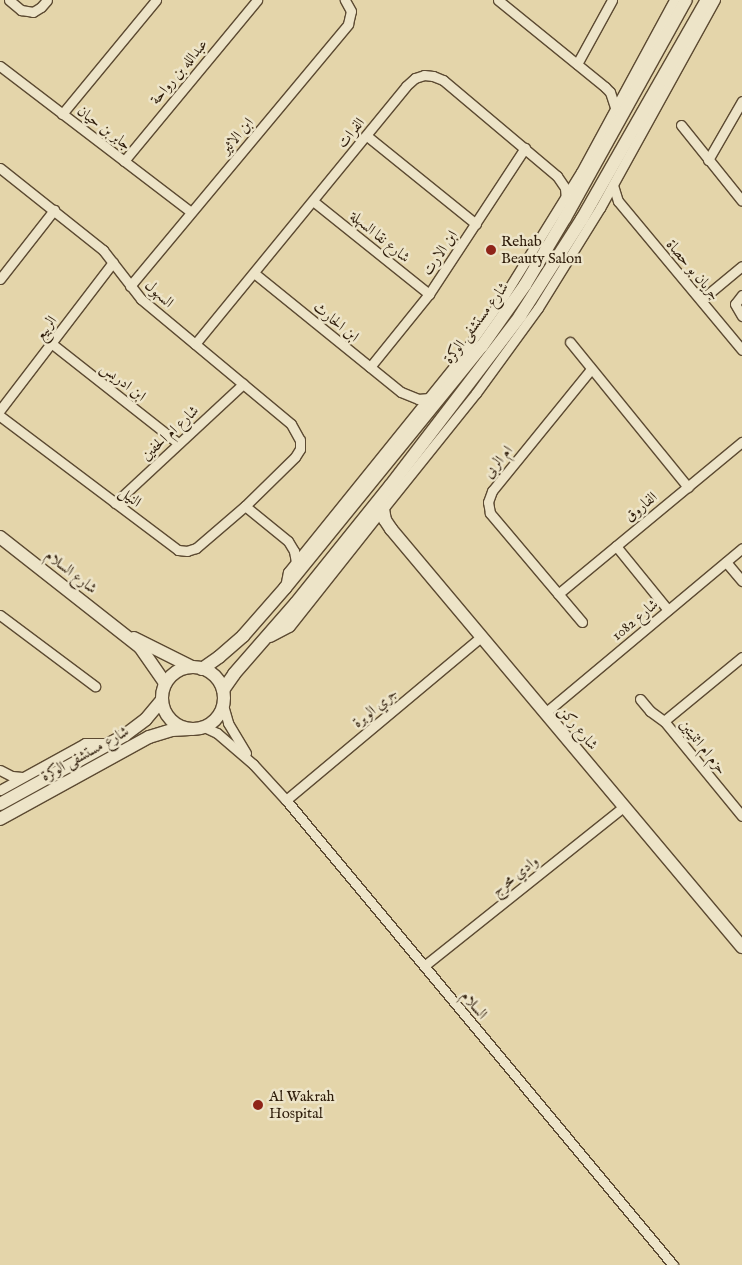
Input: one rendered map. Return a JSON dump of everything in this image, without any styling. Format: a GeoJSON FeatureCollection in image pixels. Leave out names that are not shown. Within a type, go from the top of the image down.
{"type":"FeatureCollection","features":[{"type":"Feature","properties":{"kind":"street"},"geometry":{"type":"LineString","coordinates":[[9,0],[21,10],[33,12],[47,0]]}},
{"type":"Feature","properties":{"kind":"street"},"geometry":{"type":"LineString","coordinates":[[62,114],[156,0]]}},
{"type":"Feature","properties":{"kind":"street","name":"عبدالله بن رواحة"},"geometry":{"type":"LineString","coordinates":[[124,161],[257,0]]}},
{"type":"Feature","properties":{"kind":"street","name":"ابن الاثير"},"geometry":{"type":"LineString","coordinates":[[130,286],[348,24],[352,11],[345,0]]}},
{"type":"Feature","properties":{"kind":"street"},"geometry":{"type":"LineString","coordinates":[[498,0],[605,87],[610,92],[616,107]]}},
{"type":"Feature","properties":{"kind":"street"},"geometry":{"type":"LineString","coordinates":[[577,64],[612,0]]}},
{"type":"Feature","properties":{"kind":"street","name":"شارع مستشفى الوكرة"},"geometry":{"type":"LineString","coordinates":[[285,588],[288,572],[427,399],[504,296],[581,172],[674,0]]}},
{"type":"Feature","properties":{"kind":"street","name":"شارع مستشفى الوكرة"},"geometry":{"type":"LineString","coordinates":[[197,668],[219,657],[243,636],[285,588],[482,346],[525,285],[565,218],[686,0]]}},
{"type":"Feature","properties":{"kind":"street","name":"شارع مستشفى الوكرة"},"geometry":{"type":"LineString","coordinates":[[222,690],[391,485],[515,323],[582,219],[707,0]]}},
{"type":"Feature","properties":{"kind":"street","name":"شارع مستشفى الوكرة"},"geometry":{"type":"LineString","coordinates":[[265,638],[277,634],[290,626],[511,346],[553,286],[600,208],[715,0]]}},
{"type":"Feature","properties":{"kind":"street","name":"جابر بن حيان"},"geometry":{"type":"LineString","coordinates":[[0,66],[191,212]]}},
{"type":"Feature","properties":{"kind":"street","name":"الفرات"},"geometry":{"type":"LineString","coordinates":[[195,344],[406,86],[424,74],[443,80],[558,176],[566,188],[565,218]]}},
{"type":"Feature","properties":{"kind":"street"},"geometry":{"type":"LineString","coordinates":[[605,87],[621,87],[628,83]]}},
{"type":"Feature","properties":{"kind":"street"},"geometry":{"type":"LineString","coordinates":[[708,160],[742,101]]}},
{"type":"Feature","properties":{"kind":"street"},"geometry":{"type":"LineString","coordinates":[[681,126],[742,201]]}},
{"type":"Feature","properties":{"kind":"street"},"geometry":{"type":"LineString","coordinates":[[366,136],[476,224]]}},
{"type":"Feature","properties":{"kind":"street","name":"ابن الارت"},"geometry":{"type":"LineString","coordinates":[[370,367],[429,294],[525,148]]}},
{"type":"Feature","properties":{"kind":"street","name":"السهول"},"geometry":{"type":"LineString","coordinates":[[0,168],[97,244],[141,299],[291,424],[300,440]]}},
{"type":"Feature","properties":{"kind":"street"},"geometry":{"type":"LineString","coordinates":[[558,176],[572,176],[581,172]]}},
{"type":"Feature","properties":{"kind":"street","name":"جريان بو حصاة"},"geometry":{"type":"LineString","coordinates":[[613,185],[614,193],[623,207],[742,350]]}},
{"type":"Feature","properties":{"kind":"street","name":"شارع نقا السهلة"},"geometry":{"type":"LineString","coordinates":[[313,201],[429,294]]}},
{"type":"Feature","properties":{"kind":"street"},"geometry":{"type":"LineString","coordinates":[[582,219],[607,204],[616,203],[623,207]]}},
{"type":"Feature","properties":{"kind":"street"},"geometry":{"type":"LineString","coordinates":[[0,278],[54,210]]}},
{"type":"Feature","properties":{"kind":"street","name":"الربيع"},"geometry":{"type":"LineString","coordinates":[[0,410],[113,262]]}},
{"type":"Feature","properties":{"kind":"street"},"geometry":{"type":"LineString","coordinates":[[701,300],[742,266]]}},
{"type":"Feature","properties":{"kind":"street","name":"ابن الحارث"},"geometry":{"type":"LineString","coordinates":[[254,272],[401,392],[409,397],[427,399]]}},
{"type":"Feature","properties":{"kind":"street"},"geometry":{"type":"LineString","coordinates":[[742,295],[735,304],[742,316]]}},
{"type":"Feature","properties":{"kind":"street"},"geometry":{"type":"LineString","coordinates":[[570,342],[688,487]]}},
{"type":"Feature","properties":{"kind":"street","name":"ابن ادريس"},"geometry":{"type":"LineString","coordinates":[[51,343],[178,443]]}},
{"type":"Feature","properties":{"kind":"street","name":"ام الربى"},"geometry":{"type":"LineString","coordinates":[[582,622],[490,513],[488,502],[492,491],[591,369]]}},
{"type":"Feature","properties":{"kind":"street","name":"شارع ام الحفين"},"geometry":{"type":"LineString","coordinates":[[115,503],[243,384]]}},
{"type":"Feature","properties":{"kind":"street","name":"ابن الحارث"},"geometry":{"type":"LineString","coordinates":[[401,392],[413,416]]}},
{"type":"Feature","properties":{"kind":"street"},"geometry":{"type":"LineString","coordinates":[[427,399],[443,393]]}},
{"type":"Feature","properties":{"kind":"street","name":"النيل"},"geometry":{"type":"LineString","coordinates":[[0,416],[178,550],[187,552],[196,548],[245,506],[295,456],[300,449],[300,440]]}},
{"type":"Feature","properties":{"kind":"street","name":"الفاروق"},"geometry":{"type":"LineString","coordinates":[[558,594],[742,442]]}},
{"type":"Feature","properties":{"kind":"street","name":"شارع مستشفى الوكرة"},"geometry":{"type":"LineString","coordinates":[[383,509],[391,485]]}},
{"type":"Feature","properties":{"kind":"street"},"geometry":{"type":"LineString","coordinates":[[245,506],[288,541],[294,550],[296,562]]}},
{"type":"Feature","properties":{"kind":"street","name":"شارع ركن"},"geometry":{"type":"LineString","coordinates":[[383,509],[385,520],[391,529],[742,947]]}},
{"type":"Feature","properties":{"kind":"street"},"geometry":{"type":"LineString","coordinates":[[369,527],[380,525],[391,529]]}},
{"type":"Feature","properties":{"kind":"street","name":"شارع السلام"},"geometry":{"type":"LineString","coordinates":[[0,536],[123,632],[144,653],[166,683]]}},
{"type":"Feature","properties":{"kind":"street"},"geometry":{"type":"LineString","coordinates":[[288,541],[300,544],[312,542]]}},
{"type":"Feature","properties":{"kind":"street"},"geometry":{"type":"LineString","coordinates":[[616,546],[668,610]]}},
{"type":"Feature","properties":{"kind":"street","name":"شارع 1082"},"geometry":{"type":"LineString","coordinates":[[545,713],[742,548]]}},
{"type":"Feature","properties":{"kind":"street"},"geometry":{"type":"LineString","coordinates":[[726,562],[742,581]]}},
{"type":"Feature","properties":{"kind":"street"},"geometry":{"type":"LineString","coordinates":[[0,615],[95,686]]}},
{"type":"Feature","properties":{"kind":"street","name":"شارع السلام"},"geometry":{"type":"LineString","coordinates":[[123,632],[197,668]]}},
{"type":"Feature","properties":{"kind":"street","name":"جري الوبرة"},"geometry":{"type":"LineString","coordinates":[[286,800],[481,637]]}},
{"type":"Feature","properties":{"kind":"street"},"geometry":{"type":"LineString","coordinates":[[664,721],[742,657]]}},
{"type":"Feature","properties":{"kind":"street"},"geometry":{"type":"LineString","coordinates":[[197,668],[215,677],[222,690],[223,705],[219,715],[204,727],[190,729],[174,722],[168,716],[162,700],[166,683],[177,672],[197,668]]}},
{"type":"Feature","properties":{"kind":"street","name":"حزم ام اثنيتين"},"geometry":{"type":"LineString","coordinates":[[640,699],[650,711],[664,721],[742,816]]}},
{"type":"Feature","properties":{"kind":"street","name":"شارع مستشفى الوكرة"},"geometry":{"type":"LineString","coordinates":[[0,804],[111,743],[146,719],[162,700]]}},
{"type":"Feature","properties":{"kind":"street","name":"السلام"},"geometry":{"type":"LineString","coordinates":[[223,705],[228,723],[253,764]]}},
{"type":"Feature","properties":{"kind":"street","name":"السلام"},"geometry":{"type":"LineString","coordinates":[[204,727],[217,733],[253,764],[286,800],[673,1265]]}},
{"type":"Feature","properties":{"kind":"street","name":"شارع مستشفى الوكرة"},"geometry":{"type":"LineString","coordinates":[[0,819],[150,737],[172,730],[190,729]]}},
{"type":"Feature","properties":{"kind":"street","name":"شارع مستشفى الوكرة"},"geometry":{"type":"LineString","coordinates":[[0,790],[85,743],[111,743]]}},
{"type":"Feature","properties":{"kind":"street"},"geometry":{"type":"LineString","coordinates":[[0,770],[12,776],[22,777]]}},
{"type":"Feature","properties":{"kind":"street","name":"وادي محرج"},"geometry":{"type":"LineString","coordinates":[[424,966],[623,807]]}},
{"type":"Feature","properties":{"kind":"place","name":"Rehab Beauty Salon"},"geometry":{"type":"Point","coordinates":[491,250]}},
{"type":"Feature","properties":{"kind":"place","name":"Al Wakrah Hospital"},"geometry":{"type":"Point","coordinates":[258,1105]}}]}
